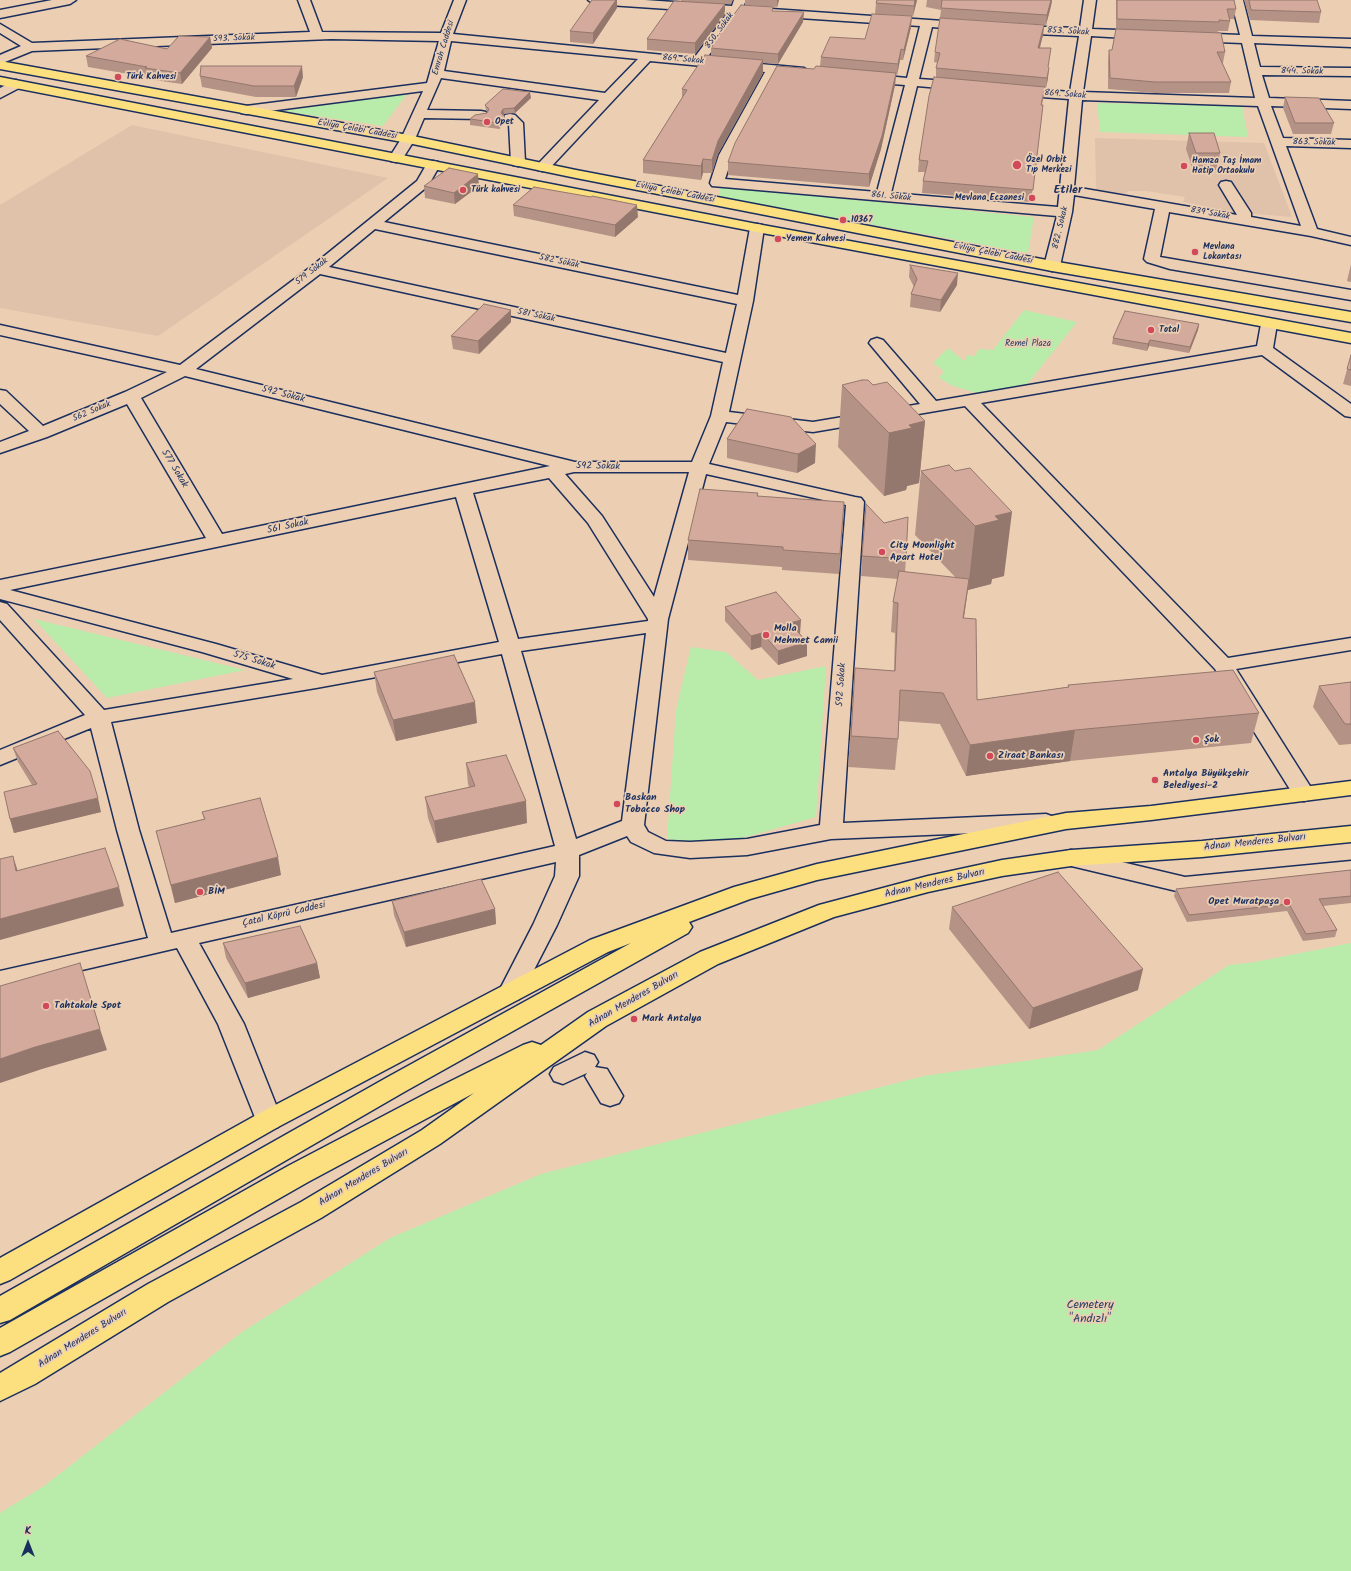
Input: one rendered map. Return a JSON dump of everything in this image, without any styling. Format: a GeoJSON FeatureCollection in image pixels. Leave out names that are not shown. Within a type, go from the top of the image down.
{"type":"FeatureCollection","features":[{"type":"Feature","properties":{"kind":"main road","name":"Evliya Çelebi Caddesi"},"geometry":{"type":"LineString","coordinates":[[0,65],[408,139],[543,167],[1052,266],[1351,317]]}},
{"type":"Feature","properties":{"kind":"main road","name":"Evliya Çelebi Caddesi"},"geometry":{"type":"LineString","coordinates":[[0,81],[757,228],[1351,338]]}},
{"type":"Feature","properties":{"kind":"main road"},"geometry":{"type":"LineString","coordinates":[[757,228],[796,224],[925,249],[1052,266]]}},
{"type":"Feature","properties":{"kind":"main road"},"geometry":{"type":"LineString","coordinates":[[0,1272],[269,1120],[599,946],[742,893],[817,872],[1066,821],[1151,813],[1351,788]]}},
{"type":"Feature","properties":{"kind":"main road","name":"Adnan Menderes Bulvarı"},"geometry":{"type":"LineString","coordinates":[[0,1394],[12,1382],[158,1293],[311,1210],[431,1137],[597,1019],[709,958],[827,911],[928,884],[1002,868],[1071,858],[1202,849],[1351,834]]}},
{"type":"Feature","properties":{"kind":"main road"},"geometry":{"type":"LineString","coordinates":[[0,1311],[395,1085],[742,893]]}},
{"type":"Feature","properties":{"kind":"main road"},"geometry":{"type":"LineString","coordinates":[[0,1343],[298,1174],[438,1100],[597,1019]]}},
{"type":"Feature","properties":{"kind":"street"},"geometry":{"type":"LineString","coordinates":[[0,14],[70,0]]}},
{"type":"Feature","properties":{"kind":"street"},"geometry":{"type":"LineString","coordinates":[[304,0],[318,36]]}},
{"type":"Feature","properties":{"kind":"street","name":"Emrah Caddesi"},"geometry":{"type":"LineString","coordinates":[[396,158],[408,139],[432,86],[446,36],[460,0]]}},
{"type":"Feature","properties":{"kind":"street"},"geometry":{"type":"LineString","coordinates":[[594,0],[738,5],[927,23],[982,26]]}},
{"type":"Feature","properties":{"kind":"street","name":"882. Sokak"},"geometry":{"type":"LineString","coordinates":[[1052,266],[1065,212],[1076,96],[1090,0]]}},
{"type":"Feature","properties":{"kind":"street"},"geometry":{"type":"LineString","coordinates":[[1237,0],[1263,102],[1311,232]]}},
{"type":"Feature","properties":{"kind":"street","name":"850. Sokak"},"geometry":{"type":"LineString","coordinates":[[698,61],[738,5]]}},
{"type":"Feature","properties":{"kind":"street"},"geometry":{"type":"LineString","coordinates":[[883,196],[927,23]]}},
{"type":"Feature","properties":{"kind":"street"},"geometry":{"type":"LineString","coordinates":[[0,28],[30,47]]}},
{"type":"Feature","properties":{"kind":"street","name":"853. Sokak"},"geometry":{"type":"LineString","coordinates":[[1006,28],[1154,36]]}},
{"type":"Feature","properties":{"kind":"street","name":"593. Sokak"},"geometry":{"type":"LineString","coordinates":[[0,60],[30,47],[318,36],[446,36]]}},
{"type":"Feature","properties":{"kind":"street","name":"869. Sokak"},"geometry":{"type":"LineString","coordinates":[[446,36],[819,73]]}},
{"type":"Feature","properties":{"kind":"street"},"geometry":{"type":"LineString","coordinates":[[1177,37],[1351,43]]}},
{"type":"Feature","properties":{"kind":"street"},"geometry":{"type":"LineString","coordinates":[[543,167],[610,98],[647,57]]}},
{"type":"Feature","properties":{"kind":"street","name":"861. Sokak"},"geometry":{"type":"LineString","coordinates":[[773,69],[726,155],[717,183],[1065,212]]}},
{"type":"Feature","properties":{"kind":"street","name":"844. Sokak"},"geometry":{"type":"LineString","coordinates":[[1254,71],[1351,72]]}},
{"type":"Feature","properties":{"kind":"street"},"geometry":{"type":"LineString","coordinates":[[850,76],[974,88]]}},
{"type":"Feature","properties":{"kind":"street"},"geometry":{"type":"LineString","coordinates":[[0,94],[16,84]]}},
{"type":"Feature","properties":{"kind":"street"},"geometry":{"type":"LineString","coordinates":[[246,110],[432,86],[610,98]]}},
{"type":"Feature","properties":{"kind":"street"},"geometry":{"type":"LineString","coordinates":[[419,114],[482,114],[444,101],[432,86]]}},
{"type":"Feature","properties":{"kind":"street","name":"869. Sokak"},"geometry":{"type":"LineString","coordinates":[[998,90],[1076,96],[1351,104]]}},
{"type":"Feature","properties":{"kind":"street"},"geometry":{"type":"LineString","coordinates":[[510,118],[516,124],[515,128],[518,162]]}},
{"type":"Feature","properties":{"kind":"street","name":"863. Sokak"},"geometry":{"type":"LineString","coordinates":[[1277,142],[1351,144]]}},
{"type":"Feature","properties":{"kind":"street","name":"579 Sokak"},"geometry":{"type":"LineString","coordinates":[[183,371],[317,269],[423,183],[433,165]]}},
{"type":"Feature","properties":{"kind":"street"},"geometry":{"type":"LineString","coordinates":[[1226,185],[1244,213],[1244,220]]}},
{"type":"Feature","properties":{"kind":"street","name":"839 Sokak"},"geometry":{"type":"LineString","coordinates":[[1068,190],[1311,232],[1351,241]]}},
{"type":"Feature","properties":{"kind":"street"},"geometry":{"type":"LineString","coordinates":[[1163,206],[1152,259],[1170,264],[1351,295]]}},
{"type":"Feature","properties":{"kind":"street","name":"582 Sokak"},"geometry":{"type":"LineString","coordinates":[[372,224],[745,301]]}},
{"type":"Feature","properties":{"kind":"street"},"geometry":{"type":"LineString","coordinates":[[757,228],[745,301],[720,416],[699,467],[657,622],[633,825],[639,837],[662,848],[690,850],[747,847],[832,831],[1066,821]]}},
{"type":"Feature","properties":{"kind":"street","name":"581 Sokak"},"geometry":{"type":"LineString","coordinates":[[317,269],[732,359]]}},
{"type":"Feature","properties":{"kind":"street"},"geometry":{"type":"LineString","coordinates":[[1265,350],[1269,324]]}},
{"type":"Feature","properties":{"kind":"street","name":"592 Sokak"},"geometry":{"type":"LineString","coordinates":[[0,330],[183,371],[575,467],[699,467],[855,502],[832,831]]}},
{"type":"Feature","properties":{"kind":"street"},"geometry":{"type":"LineString","coordinates":[[877,343],[932,407]]}},
{"type":"Feature","properties":{"kind":"street"},"geometry":{"type":"LineString","coordinates":[[720,416],[813,427],[1265,350],[1351,412]]}},
{"type":"Feature","properties":{"kind":"street","name":"562 Sokak"},"geometry":{"type":"LineString","coordinates":[[0,448],[131,396],[183,371]]}},
{"type":"Feature","properties":{"kind":"street"},"geometry":{"type":"LineString","coordinates":[[0,395],[40,433]]}},
{"type":"Feature","properties":{"kind":"street","name":"577 Sokak"},"geometry":{"type":"LineString","coordinates":[[131,396],[217,542]]}},
{"type":"Feature","properties":{"kind":"street"},"geometry":{"type":"LineString","coordinates":[[969,401],[1222,665],[1304,794]]}},
{"type":"Feature","properties":{"kind":"street","name":"561 Sokak"},"geometry":{"type":"LineString","coordinates":[[0,586],[575,467]]}},
{"type":"Feature","properties":{"kind":"street"},"geometry":{"type":"LineString","coordinates":[[553,471],[595,520],[657,622]]}},
{"type":"Feature","properties":{"kind":"street"},"geometry":{"type":"LineString","coordinates":[[463,491],[510,646],[568,851],[567,876],[545,925],[510,993]]}},
{"type":"Feature","properties":{"kind":"street","name":"575 Sokak"},"geometry":{"type":"LineString","coordinates":[[0,594],[209,648],[321,681],[510,646],[657,622]]}},
{"type":"Feature","properties":{"kind":"street"},"geometry":{"type":"LineString","coordinates":[[0,608],[99,717],[128,830],[173,941],[230,1024],[269,1120]]}},
{"type":"Feature","properties":{"kind":"street"},"geometry":{"type":"LineString","coordinates":[[1222,665],[1351,644]]}},
{"type":"Feature","properties":{"kind":"street"},"geometry":{"type":"LineString","coordinates":[[0,758],[99,717],[321,681]]}},
{"type":"Feature","properties":{"kind":"street","name":"Çatal Köprü Caddesi"},"geometry":{"type":"LineString","coordinates":[[0,980],[568,851],[633,825]]}},
{"type":"Feature","properties":{"kind":"street"},"geometry":{"type":"LineString","coordinates":[[1071,858],[1185,886],[1351,869]]}},
{"type":"Feature","properties":{"kind":"street"},"geometry":{"type":"LineString","coordinates":[[563,1074],[598,1078]]}},
{"type":"Feature","properties":{"kind":"shaded area"},"geometry":{"type":"Polygon","coordinates":[[[132,125],[388,178],[158,336],[0,308],[0,205],[132,125]]]}},
{"type":"Feature","properties":{"kind":"shaded area","name":"Hamza Taş İmam Hatip Ortaokulu"},"geometry":{"type":"Polygon","coordinates":[[[1095,138],[1264,143],[1292,217],[1231,212],[1183,202],[1185,197],[1146,191],[1129,191],[1125,194],[1096,190],[1095,138]]]}},
{"type":"Feature","properties":{"kind":"green space"},"geometry":{"type":"Polygon","coordinates":[[[407,94],[383,126],[283,111],[407,94]]]}},
{"type":"Feature","properties":{"kind":"green space"},"geometry":{"type":"Polygon","coordinates":[[[1097,103],[1242,106],[1248,137],[1100,132],[1097,103]]]}},
{"type":"Feature","properties":{"kind":"green space"},"geometry":{"type":"Polygon","coordinates":[[[719,187],[1034,217],[1028,253],[719,197],[719,187]]]}},
{"type":"Feature","properties":{"kind":"green space","name":"Remel Plaza"},"geometry":{"type":"Polygon","coordinates":[[[1024,310],[1077,322],[1025,387],[980,394],[953,386],[939,378],[944,371],[933,363],[948,348],[964,361],[968,355],[975,356],[979,349],[993,350],[1024,310]]]}},
{"type":"Feature","properties":{"kind":"green space"},"geometry":{"type":"Polygon","coordinates":[[[34,619],[245,670],[107,698],[34,619]]]}},
{"type":"Feature","properties":{"kind":"green space"},"geometry":{"type":"Polygon","coordinates":[[[691,647],[726,652],[758,680],[826,666],[816,817],[750,836],[711,844],[667,839],[676,710],[691,647]]]}},
{"type":"Feature","properties":{"kind":"green space","name":"Cemetery \"Andızlı\""},"geometry":{"type":"Polygon","coordinates":[[[1351,943],[1351,1571],[0,1571],[0,1513],[44,1486],[242,1332],[390,1238],[541,1174],[924,1076],[1098,1050],[1229,965],[1255,962],[1351,943]]]}},
{"type":"Feature","properties":{"kind":"building"},"geometry":{"type":"Polygon","coordinates":[[[592,0],[616,0],[593,33],[570,31],[592,0]]]}},
{"type":"Feature","properties":{"kind":"building"},"geometry":{"type":"Polygon","coordinates":[[[877,0],[915,0],[914,6],[876,3],[877,0]]]}},
{"type":"Feature","properties":{"kind":"building"},"geometry":{"type":"Polygon","coordinates":[[[942,0],[1051,0],[1047,15],[941,8],[942,0]]]}},
{"type":"Feature","properties":{"kind":"building"},"geometry":{"type":"Polygon","coordinates":[[[1117,0],[1234,0],[1236,9],[1227,9],[1230,21],[1219,20],[1219,22],[1117,19],[1117,0]]]}},
{"type":"Feature","properties":{"kind":"building"},"geometry":{"type":"Polygon","coordinates":[[[1249,0],[1317,0],[1321,12],[1251,10],[1249,0]]]}},
{"type":"Feature","properties":{"kind":"building"},"geometry":{"type":"Polygon","coordinates":[[[674,1],[725,4],[695,43],[647,39],[674,1]]]}},
{"type":"Feature","properties":{"kind":"building"},"geometry":{"type":"Polygon","coordinates":[[[741,5],[773,7],[772,11],[804,12],[778,54],[711,48],[713,45],[711,45],[741,5]]]}},
{"type":"Feature","properties":{"kind":"building"},"geometry":{"type":"Polygon","coordinates":[[[872,14],[912,16],[904,50],[901,49],[898,64],[821,57],[830,37],[865,39],[872,14]]]}},
{"type":"Feature","properties":{"kind":"building"},"geometry":{"type":"Polygon","coordinates":[[[940,18],[1044,25],[1038,48],[1051,48],[1047,78],[936,68],[940,53],[935,52],[940,18]]]}},
{"type":"Feature","properties":{"kind":"building"},"geometry":{"type":"Polygon","coordinates":[[[1116,29],[1221,33],[1225,52],[1217,52],[1231,82],[1155,82],[1110,78],[1109,50],[1112,50],[1116,29]]]}},
{"type":"Feature","properties":{"kind":"building"},"geometry":{"type":"Polygon","coordinates":[[[179,36],[210,37],[180,73],[145,68],[147,67],[86,56],[120,39],[167,49],[179,36]]]}},
{"type":"Feature","properties":{"kind":"building"},"geometry":{"type":"Polygon","coordinates":[[[705,55],[763,60],[718,141],[712,160],[703,159],[701,166],[643,160],[687,90],[682,89],[705,55]]]}},
{"type":"Feature","properties":{"kind":"building"},"geometry":{"type":"Polygon","coordinates":[[[201,66],[302,66],[294,86],[254,86],[200,76],[201,66]]]}},
{"type":"Feature","properties":{"kind":"building"},"geometry":{"type":"Polygon","coordinates":[[[777,66],[814,69],[816,66],[896,73],[882,136],[869,174],[728,162],[735,143],[777,66]]]}},
{"type":"Feature","properties":{"kind":"building"},"geometry":{"type":"Polygon","coordinates":[[[934,77],[1045,87],[1041,105],[1043,105],[1033,190],[923,181],[928,161],[919,160],[929,96],[934,77]]]}},
{"type":"Feature","properties":{"kind":"building"},"geometry":{"type":"Polygon","coordinates":[[[503,89],[530,92],[514,108],[503,109],[501,113],[505,117],[499,123],[470,119],[475,115],[487,113],[489,109],[485,105],[503,89]]]}},
{"type":"Feature","properties":{"kind":"building"},"geometry":{"type":"Polygon","coordinates":[[[1285,97],[1319,98],[1334,123],[1295,123],[1285,97]]]}},
{"type":"Feature","properties":{"kind":"building"},"geometry":{"type":"Polygon","coordinates":[[[1189,133],[1214,133],[1220,153],[1196,153],[1189,133]]]}},
{"type":"Feature","properties":{"kind":"building"},"geometry":{"type":"Polygon","coordinates":[[[449,168],[478,174],[454,193],[424,186],[449,168]]]}},
{"type":"Feature","properties":{"kind":"building"},"geometry":{"type":"Polygon","coordinates":[[[534,187],[637,205],[615,225],[513,205],[534,187]]]}},
{"type":"Feature","properties":{"kind":"building"},"geometry":{"type":"Polygon","coordinates":[[[910,265],[958,273],[941,300],[911,294],[917,279],[910,265]]]}},
{"type":"Feature","properties":{"kind":"building"},"geometry":{"type":"Polygon","coordinates":[[[484,304],[511,310],[478,341],[451,336],[484,304]]]}},
{"type":"Feature","properties":{"kind":"building"},"geometry":{"type":"Polygon","coordinates":[[[1125,311],[1199,324],[1190,347],[1150,340],[1148,344],[1113,338],[1125,311]]]}},
{"type":"Feature","properties":{"kind":"building"},"geometry":{"type":"Polygon","coordinates":[[[1351,355],[1351,370],[1347,369],[1351,355]]]}},
{"type":"Feature","properties":{"kind":"building"},"geometry":{"type":"Polygon","coordinates":[[[868,380],[873,385],[887,382],[925,421],[909,425],[912,428],[889,433],[842,385],[868,380]]]}},
{"type":"Feature","properties":{"kind":"building"},"geometry":{"type":"Polygon","coordinates":[[[747,409],[791,417],[816,444],[798,454],[727,439],[747,409]]]}},
{"type":"Feature","properties":{"kind":"building"},"geometry":{"type":"Polygon","coordinates":[[[949,465],[955,471],[970,468],[1012,512],[995,516],[999,520],[975,526],[921,471],[949,465]]]}},
{"type":"Feature","properties":{"kind":"building"},"geometry":{"type":"Polygon","coordinates":[[[700,489],[758,493],[757,496],[844,502],[840,554],[783,550],[783,547],[688,540],[700,489]]]}},
{"type":"Feature","properties":{"kind":"building"},"geometry":{"type":"Polygon","coordinates":[[[866,504],[884,523],[908,517],[906,559],[862,556],[866,504]]]}},
{"type":"Feature","properties":{"kind":"building"},"geometry":{"type":"Polygon","coordinates":[[[899,571],[969,579],[963,618],[976,619],[977,700],[1069,687],[1068,685],[1233,670],[1259,713],[1075,730],[970,745],[943,693],[900,690],[898,739],[851,736],[855,668],[895,671],[898,603],[893,602],[899,571]]]}},
{"type":"Feature","properties":{"kind":"building"},"geometry":{"type":"Polygon","coordinates":[[[776,592],[801,620],[790,623],[807,642],[778,651],[762,633],[751,636],[725,607],[776,592]]]}},
{"type":"Feature","properties":{"kind":"building"},"geometry":{"type":"Polygon","coordinates":[[[454,655],[475,702],[393,720],[374,672],[454,655]]]}},
{"type":"Feature","properties":{"kind":"building"},"geometry":{"type":"Polygon","coordinates":[[[1351,682],[1351,724],[1345,724],[1319,686],[1351,682]]]}},
{"type":"Feature","properties":{"kind":"building"},"geometry":{"type":"Polygon","coordinates":[[[58,731],[90,771],[98,798],[10,819],[4,792],[37,784],[13,748],[58,731]]]}},
{"type":"Feature","properties":{"kind":"building"},"geometry":{"type":"Polygon","coordinates":[[[506,755],[526,801],[434,821],[425,797],[475,786],[466,763],[506,755]]]}},
{"type":"Feature","properties":{"kind":"building"},"geometry":{"type":"Polygon","coordinates":[[[260,798],[278,857],[171,885],[156,831],[205,819],[202,812],[260,798]]]}},
{"type":"Feature","properties":{"kind":"building"},"geometry":{"type":"Polygon","coordinates":[[[105,848],[119,887],[0,919],[0,859],[13,856],[16,871],[105,848]]]}},
{"type":"Feature","properties":{"kind":"building"},"geometry":{"type":"Polygon","coordinates":[[[1351,870],[1351,896],[1319,899],[1337,930],[1306,934],[1289,904],[1189,915],[1176,889],[1351,870]]]}},
{"type":"Feature","properties":{"kind":"building"},"geometry":{"type":"Polygon","coordinates":[[[1058,872],[1143,969],[1033,1008],[952,907],[1058,872]]]}},
{"type":"Feature","properties":{"kind":"building"},"geometry":{"type":"Polygon","coordinates":[[[481,879],[495,909],[404,932],[392,901],[481,879]]]}},
{"type":"Feature","properties":{"kind":"building"},"geometry":{"type":"Polygon","coordinates":[[[300,926],[317,963],[245,983],[223,943],[300,926]]]}},
{"type":"Feature","properties":{"kind":"building"},"geometry":{"type":"Polygon","coordinates":[[[80,963],[100,1029],[35,1047],[0,1059],[0,986],[80,963]]]}},
{"type":"Feature","properties":{"kind":"place","name":"Türk Kahvesi"},"geometry":{"type":"Point","coordinates":[118,77]}},
{"type":"Feature","properties":{"kind":"place","name":"Opet"},"geometry":{"type":"Point","coordinates":[487,122]}},
{"type":"Feature","properties":{"kind":"place","name":"Özel Orbit Tıp Merkezi"},"geometry":{"type":"Point","coordinates":[1017,165]}},
{"type":"Feature","properties":{"kind":"place","name":"Hamza Taş İmam Hatip Ortaokulu"},"geometry":{"type":"Point","coordinates":[1184,166]}},
{"type":"Feature","properties":{"kind":"place","name":"Türk kahvesi"},"geometry":{"type":"Point","coordinates":[463,190]}},
{"type":"Feature","properties":{"kind":"place","name":"Mevlana Eczanesi"},"geometry":{"type":"Point","coordinates":[1032,198]}},
{"type":"Feature","properties":{"kind":"place","name":"10367"},"geometry":{"type":"Point","coordinates":[843,220]}},
{"type":"Feature","properties":{"kind":"place","name":"Yemen Kahvesi"},"geometry":{"type":"Point","coordinates":[778,239]}},
{"type":"Feature","properties":{"kind":"place","name":"Mevlana Lokantası"},"geometry":{"type":"Point","coordinates":[1195,252]}},
{"type":"Feature","properties":{"kind":"place","name":"Total"},"geometry":{"type":"Point","coordinates":[1151,330]}},
{"type":"Feature","properties":{"kind":"place","name":"City Moonlight Apart Hotel"},"geometry":{"type":"Point","coordinates":[882,552]}},
{"type":"Feature","properties":{"kind":"place","name":"Molla Mehmet Camii"},"geometry":{"type":"Point","coordinates":[766,635]}},
{"type":"Feature","properties":{"kind":"place","name":"Şok"},"geometry":{"type":"Point","coordinates":[1196,740]}},
{"type":"Feature","properties":{"kind":"place","name":"Ziraat Bankası"},"geometry":{"type":"Point","coordinates":[990,756]}},
{"type":"Feature","properties":{"kind":"place","name":"Antalya Büyükşehir Belediyesi-2"},"geometry":{"type":"Point","coordinates":[1155,780]}},
{"type":"Feature","properties":{"kind":"place","name":"Baskan Tobacco Shop"},"geometry":{"type":"Point","coordinates":[617,804]}},
{"type":"Feature","properties":{"kind":"place","name":"BİM"},"geometry":{"type":"Point","coordinates":[200,892]}},
{"type":"Feature","properties":{"kind":"place","name":"Opet Muratpaşa"},"geometry":{"type":"Point","coordinates":[1287,902]}},
{"type":"Feature","properties":{"kind":"place","name":"Tahtakale Spot"},"geometry":{"type":"Point","coordinates":[46,1006]}},
{"type":"Feature","properties":{"kind":"place","name":"Mark Antalya"},"geometry":{"type":"Point","coordinates":[634,1019]}},
{"type":"Feature","properties":{"kind":"district","name":"Etiler"},"geometry":{"type":"Point","coordinates":[1068,191]}}]}
